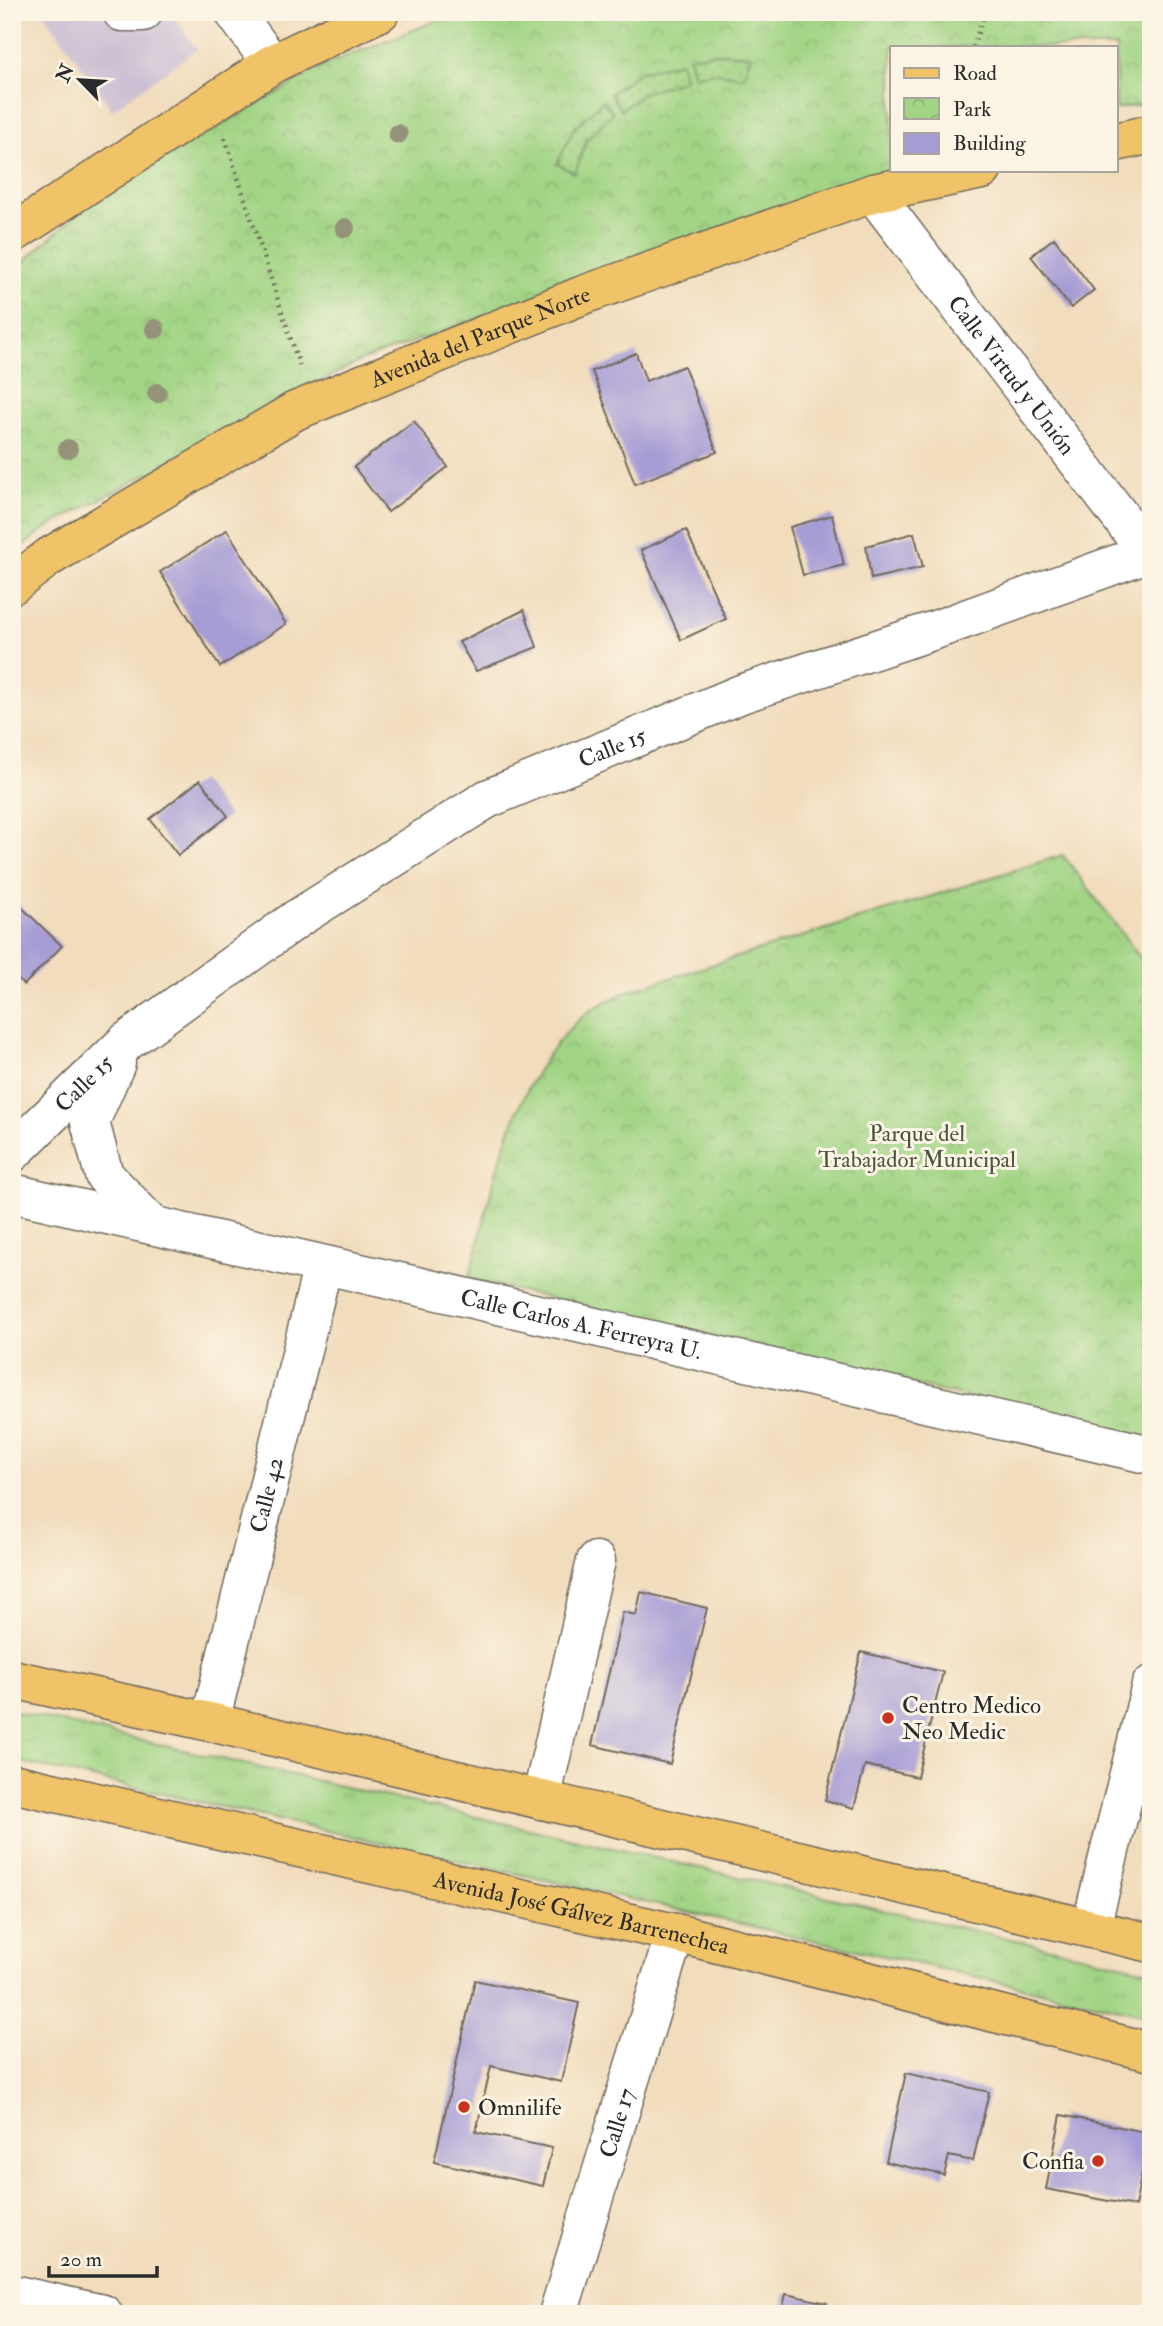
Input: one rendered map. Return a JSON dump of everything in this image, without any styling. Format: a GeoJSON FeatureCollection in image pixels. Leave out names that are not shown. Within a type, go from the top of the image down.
{"type":"FeatureCollection","features":[{"type":"Feature","properties":{"kind":"main road"},"geometry":{"type":"LineString","coordinates":[[12,234],[272,64],[380,12]]}},
{"type":"Feature","properties":{"kind":"main road"},"geometry":{"type":"LineString","coordinates":[[1118,142],[1151,134]]}},
{"type":"Feature","properties":{"kind":"main road","name":"Avenida del Parque Norte"},"geometry":{"type":"LineString","coordinates":[[12,585],[49,557],[283,418],[312,404],[583,296],[873,193],[973,172]]}},
{"type":"Feature","properties":{"kind":"main road"},"geometry":{"type":"LineString","coordinates":[[12,1679],[210,1722],[1151,1943]]}},
{"type":"Feature","properties":{"kind":"main road","name":"Avenida José Gálvez Barrenechea"},"geometry":{"type":"LineString","coordinates":[[12,1783],[675,1933],[1151,2052]]}},
{"type":"Feature","properties":{"kind":"street"},"geometry":{"type":"LineString","coordinates":[[122,12],[143,12]]}},
{"type":"Feature","properties":{"kind":"street"},"geometry":{"type":"LineString","coordinates":[[234,12],[272,64]]}},
{"type":"Feature","properties":{"kind":"street","name":"Calle Virtud y Unión"},"geometry":{"type":"LineString","coordinates":[[873,193],[1149,555]]}},
{"type":"Feature","properties":{"kind":"street","name":"Calle 15"},"geometry":{"type":"LineString","coordinates":[[12,1153],[126,1042],[298,918],[487,799],[741,694],[1149,555]]}},
{"type":"Feature","properties":{"kind":"street","name":"Calle 15"},"geometry":{"type":"LineString","coordinates":[[126,1042],[90,1122],[104,1175],[152,1225]]}},
{"type":"Feature","properties":{"kind":"street","name":"Calle Carlos A. Ferreyra U."},"geometry":{"type":"LineString","coordinates":[[12,1193],[1151,1455]]}},
{"type":"Feature","properties":{"kind":"street","name":"Calle 42"},"geometry":{"type":"LineString","coordinates":[[210,1722],[323,1265]]}},
{"type":"Feature","properties":{"kind":"street"},"geometry":{"type":"LineString","coordinates":[[541,1800],[596,1561]]}},
{"type":"Feature","properties":{"kind":"street"},"geometry":{"type":"LineString","coordinates":[[1091,1927],[1151,1685]]}},
{"type":"Feature","properties":{"kind":"street","name":"Calle 17"},"geometry":{"type":"LineString","coordinates":[[558,2314],[675,1933]]}},
{"type":"Feature","properties":{"kind":"street"},"geometry":{"type":"LineString","coordinates":[[18,2301],[103,2314]]}},
{"type":"Feature","properties":{"kind":"path"},"geometry":{"type":"LineString","coordinates":[[973,46],[985,12]]}},
{"type":"Feature","properties":{"kind":"path"},"geometry":{"type":"LineString","coordinates":[[214,103],[312,404]]}},
{"type":"Feature","properties":{"kind":"shaded area"},"geometry":{"type":"Polygon","coordinates":[[[43,12],[171,12],[197,49],[112,110],[43,12]]]}},
{"type":"Feature","properties":{"kind":"green space"},"geometry":{"type":"Polygon","coordinates":[[[459,12],[1151,12],[1151,103],[1118,109],[1118,46],[890,46],[890,171],[360,361],[46,528],[12,554],[12,272],[95,198],[327,64],[459,12]]]}},
{"type":"Feature","properties":{"kind":"green space"},"geometry":{"type":"Polygon","coordinates":[[[715,53],[751,55],[743,77],[714,72],[694,76],[689,57],[715,53]]]}},
{"type":"Feature","properties":{"kind":"green space"},"geometry":{"type":"Polygon","coordinates":[[[681,62],[684,80],[643,93],[621,110],[610,94],[639,72],[681,62]]]}},
{"type":"Feature","properties":{"kind":"green space"},"geometry":{"type":"Polygon","coordinates":[[[603,101],[613,113],[587,139],[575,173],[557,164],[574,128],[603,101]]]}},
{"type":"Feature","properties":{"kind":"green space","name":"Parque del Trabajador Municipal"},"geometry":{"type":"Polygon","coordinates":[[[1063,855],[1151,972],[1151,1441],[469,1279],[497,1171],[522,1101],[539,1068],[561,1039],[587,1013],[625,992],[1063,855]]]}},
{"type":"Feature","properties":{"kind":"green space"},"geometry":{"type":"Polygon","coordinates":[[[12,1711],[1151,1971],[1151,2016],[12,1760],[12,1711]]]}},
{"type":"Feature","properties":{"kind":"building"},"geometry":{"type":"Polygon","coordinates":[[[1054,238],[1094,290],[1071,308],[1031,256],[1054,238]]]}},
{"type":"Feature","properties":{"kind":"building"},"geometry":{"type":"Polygon","coordinates":[[[636,353],[646,381],[684,366],[717,452],[635,484],[592,371],[636,353]]]}},
{"type":"Feature","properties":{"kind":"building"},"geometry":{"type":"Polygon","coordinates":[[[414,421],[448,467],[388,512],[354,467],[414,421]]]}},
{"type":"Feature","properties":{"kind":"building"},"geometry":{"type":"Polygon","coordinates":[[[832,515],[844,565],[803,575],[790,527],[832,515]]]}},
{"type":"Feature","properties":{"kind":"building"},"geometry":{"type":"Polygon","coordinates":[[[227,530],[286,624],[220,667],[160,572],[227,530]]]}},
{"type":"Feature","properties":{"kind":"building"},"geometry":{"type":"Polygon","coordinates":[[[686,530],[726,619],[681,640],[641,550],[686,530]]]}},
{"type":"Feature","properties":{"kind":"building"},"geometry":{"type":"Polygon","coordinates":[[[914,533],[923,567],[871,579],[866,546],[914,533]]]}},
{"type":"Feature","properties":{"kind":"building"},"geometry":{"type":"Polygon","coordinates":[[[524,610],[537,647],[476,671],[459,642],[524,610]]]}},
{"type":"Feature","properties":{"kind":"building"},"geometry":{"type":"Polygon","coordinates":[[[200,780],[228,816],[178,855],[150,819],[200,780]]]}},
{"type":"Feature","properties":{"kind":"building"},"geometry":{"type":"Polygon","coordinates":[[[12,898],[62,946],[24,985],[12,974],[12,898]]]}},
{"type":"Feature","properties":{"kind":"building"},"geometry":{"type":"Polygon","coordinates":[[[641,1592],[707,1608],[670,1764],[592,1745],[623,1612],[636,1615],[641,1592]]]}},
{"type":"Feature","properties":{"kind":"building","name":"Centro Medico Neo Medic"},"geometry":{"type":"Polygon","coordinates":[[[861,1652],[943,1672],[917,1777],[865,1765],[854,1808],[825,1800],[861,1652]]]}},
{"type":"Feature","properties":{"kind":"building","name":"Omnilife"},"geometry":{"type":"Polygon","coordinates":[[[475,1980],[579,2003],[561,2082],[491,2066],[476,2132],[552,2148],[543,2186],[434,2162],[475,1980]]]}},
{"type":"Feature","properties":{"kind":"building"},"geometry":{"type":"Polygon","coordinates":[[[906,2073],[989,2092],[973,2161],[949,2156],[944,2175],[886,2162],[906,2073]]]}},
{"type":"Feature","properties":{"kind":"building","name":"Confia"},"geometry":{"type":"Polygon","coordinates":[[[1061,2115],[1150,2133],[1135,2206],[1046,2189],[1061,2115]]]}},
{"type":"Feature","properties":{"kind":"building"},"geometry":{"type":"Polygon","coordinates":[[[786,2294],[827,2303],[824,2314],[781,2314],[786,2294]]]}},
{"type":"Feature","properties":{"kind":"place","name":"Centro Medico Neo Medic"},"geometry":{"type":"Point","coordinates":[888,1718]}},
{"type":"Feature","properties":{"kind":"place","name":"Omnilife"},"geometry":{"type":"Point","coordinates":[464,2107]}},
{"type":"Feature","properties":{"kind":"place","name":"Confia"},"geometry":{"type":"Point","coordinates":[1098,2161]}}]}
